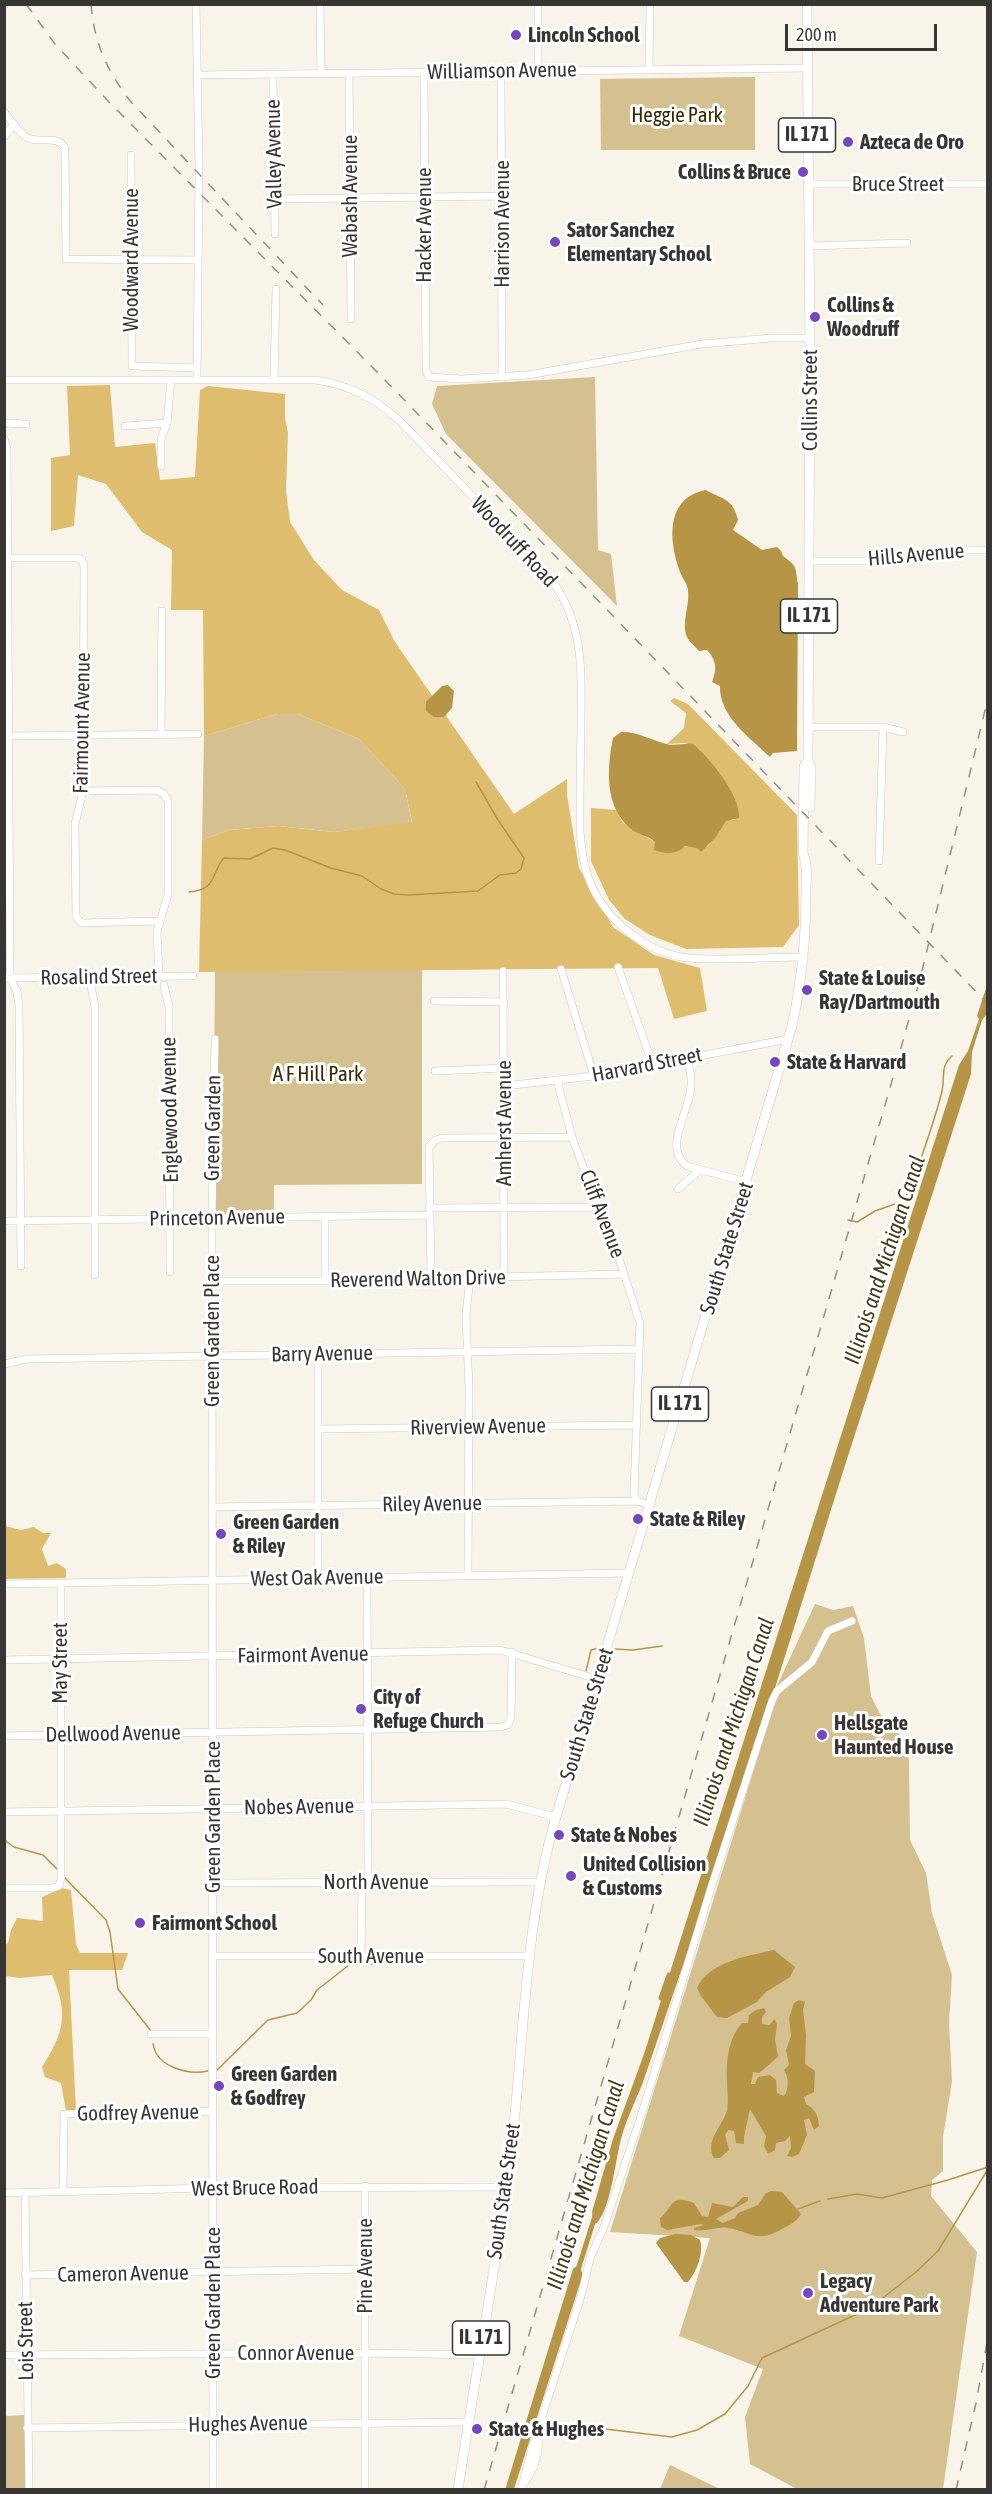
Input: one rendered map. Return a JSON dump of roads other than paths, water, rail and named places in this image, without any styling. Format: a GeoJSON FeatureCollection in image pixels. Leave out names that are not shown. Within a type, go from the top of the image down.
{"type":"FeatureCollection","features":[{"type":"Feature","properties":{"kind":"main road","name":"Collins Street"},"geometry":{"type":"LineString","coordinates":[[804,957],[811,767],[808,760],[810,338],[807,4]]}},
{"type":"Feature","properties":{"kind":"main road","name":"South State Street"},"geometry":{"type":"LineString","coordinates":[[458,2490],[506,2187],[540,1882],[556,1817],[789,1039],[799,995],[804,957]]}},
{"type":"Feature","properties":{"kind":"street"},"geometry":{"type":"LineString","coordinates":[[196,4],[198,75],[198,159],[195,168],[195,195],[198,205],[197,380]]}},
{"type":"Feature","properties":{"kind":"street"},"geometry":{"type":"LineString","coordinates":[[320,4],[321,74]]}},
{"type":"Feature","properties":{"kind":"street"},"geometry":{"type":"LineString","coordinates":[[538,4],[538,70]]}},
{"type":"Feature","properties":{"kind":"street"},"geometry":{"type":"LineString","coordinates":[[649,69],[650,4]]}},
{"type":"Feature","properties":{"kind":"street","name":"Williamson Avenue"},"geometry":{"type":"LineString","coordinates":[[198,75],[807,68]]}},
{"type":"Feature","properties":{"kind":"street","name":"Harrison Avenue"},"geometry":{"type":"LineString","coordinates":[[501,71],[502,376]]}},
{"type":"Feature","properties":{"kind":"street","name":"Hacker Avenue"},"geometry":{"type":"LineString","coordinates":[[424,72],[426,371],[429,377],[436,379],[502,376]]}},
{"type":"Feature","properties":{"kind":"street","name":"Valley Avenue"},"geometry":{"type":"LineString","coordinates":[[273,74],[275,234]]}},
{"type":"Feature","properties":{"kind":"street","name":"Wabash Avenue"},"geometry":{"type":"LineString","coordinates":[[350,74],[351,319]]}},
{"type":"Feature","properties":{"kind":"street"},"geometry":{"type":"LineString","coordinates":[[4,112],[25,137],[32,140],[57,140],[65,148],[66,260],[198,260]]}},
{"type":"Feature","properties":{"kind":"street"},"geometry":{"type":"LineString","coordinates":[[4,137],[14,124]]}},
{"type":"Feature","properties":{"kind":"street","name":"Woodward Avenue"},"geometry":{"type":"LineString","coordinates":[[131,155],[132,366],[197,368]]}},
{"type":"Feature","properties":{"kind":"street","name":"Bruce Street"},"geometry":{"type":"LineString","coordinates":[[808,184],[987,184]]}},
{"type":"Feature","properties":{"kind":"street"},"geometry":{"type":"LineString","coordinates":[[274,199],[502,196]]}},
{"type":"Feature","properties":{"kind":"street"},"geometry":{"type":"LineString","coordinates":[[809,246],[908,243]]}},
{"type":"Feature","properties":{"kind":"street"},"geometry":{"type":"LineString","coordinates":[[274,380],[276,289]]}},
{"type":"Feature","properties":{"kind":"street"},"geometry":{"type":"LineString","coordinates":[[502,376],[528,375],[702,344],[772,338],[810,338]]}},
{"type":"Feature","properties":{"kind":"street"},"geometry":{"type":"LineString","coordinates":[[161,466],[161,439],[167,423],[171,380]]}},
{"type":"Feature","properties":{"kind":"street","name":"Woodruff Road"},"geometry":{"type":"LineString","coordinates":[[4,381],[315,380],[346,386],[361,392],[387,409],[548,575],[558,588],[572,616],[581,663],[580,832],[583,860],[590,883],[613,918],[658,950],[686,958],[804,957]]}},
{"type":"Feature","properties":{"kind":"street"},"geometry":{"type":"LineString","coordinates":[[4,423],[26,424]]}},
{"type":"Feature","properties":{"kind":"street"},"geometry":{"type":"LineString","coordinates":[[125,426],[167,423]]}},
{"type":"Feature","properties":{"kind":"street"},"geometry":{"type":"LineString","coordinates":[[4,438],[7,448],[7,978],[17,992],[19,1005],[21,1266]]}},
{"type":"Feature","properties":{"kind":"street","name":"Hills Avenue"},"geometry":{"type":"LineString","coordinates":[[809,561],[910,561],[923,552],[932,550],[987,550]]}},
{"type":"Feature","properties":{"kind":"street","name":"Fairmount Avenue"},"geometry":{"type":"LineString","coordinates":[[7,558],[82,560],[84,589],[83,790],[75,824],[76,916],[79,921],[159,921]]}},
{"type":"Feature","properties":{"kind":"street"},"geometry":{"type":"LineString","coordinates":[[161,735],[162,611]]}},
{"type":"Feature","properties":{"kind":"street"},"geometry":{"type":"LineString","coordinates":[[808,727],[883,727],[903,732]]}},
{"type":"Feature","properties":{"kind":"street"},"geometry":{"type":"LineString","coordinates":[[879,861],[883,727]]}},
{"type":"Feature","properties":{"kind":"street"},"geometry":{"type":"LineString","coordinates":[[6,736],[198,734]]}},
{"type":"Feature","properties":{"kind":"street"},"geometry":{"type":"LineString","coordinates":[[83,790],[157,790],[164,794],[168,801],[168,894],[157,932],[159,976]]}},
{"type":"Feature","properties":{"kind":"street"},"geometry":{"type":"LineString","coordinates":[[618,967],[652,1065]]}},
{"type":"Feature","properties":{"kind":"street"},"geometry":{"type":"LineString","coordinates":[[561,969],[594,1076]]}},
{"type":"Feature","properties":{"kind":"street","name":"Amherst Avenue"},"geometry":{"type":"LineString","coordinates":[[504,970],[504,1276]]}},
{"type":"Feature","properties":{"kind":"street","name":"Rosalind Street"},"geometry":{"type":"LineString","coordinates":[[7,978],[193,976]]}},
{"type":"Feature","properties":{"kind":"street","name":"Englewood Avenue"},"geometry":{"type":"LineString","coordinates":[[164,985],[169,1007],[170,1272]]}},
{"type":"Feature","properties":{"kind":"street"},"geometry":{"type":"LineString","coordinates":[[91,986],[95,1007],[95,1275]]}},
{"type":"Feature","properties":{"kind":"street"},"geometry":{"type":"LineString","coordinates":[[434,1001],[504,1002]]}},
{"type":"Feature","properties":{"kind":"street","name":"Green Garden"},"geometry":{"type":"LineString","coordinates":[[212,1217],[215,1039]]}},
{"type":"Feature","properties":{"kind":"street","name":"Harvard Street"},"geometry":{"type":"LineString","coordinates":[[504,1086],[594,1076],[789,1039]]}},
{"type":"Feature","properties":{"kind":"street"},"geometry":{"type":"LineString","coordinates":[[687,1058],[691,1088],[676,1148],[679,1160],[687,1166],[747,1182]]}},
{"type":"Feature","properties":{"kind":"street"},"geometry":{"type":"LineString","coordinates":[[435,1071],[504,1068]]}},
{"type":"Feature","properties":{"kind":"street","name":"Cliff Avenue"},"geometry":{"type":"LineString","coordinates":[[557,1080],[572,1137],[614,1243],[640,1323],[634,1494],[638,1501]]}},
{"type":"Feature","properties":{"kind":"street"},"geometry":{"type":"LineString","coordinates":[[431,1278],[429,1147],[434,1141],[441,1138],[572,1137]]}},
{"type":"Feature","properties":{"kind":"street"},"geometry":{"type":"LineString","coordinates":[[678,1189],[700,1170]]}},
{"type":"Feature","properties":{"kind":"street","name":"Princeton Avenue"},"geometry":{"type":"LineString","coordinates":[[4,1221],[325,1216],[504,1208],[598,1207]]}},
{"type":"Feature","properties":{"kind":"street"},"geometry":{"type":"LineString","coordinates":[[325,1216],[325,1281]]}},
{"type":"Feature","properties":{"kind":"street","name":"Green Garden Place"},"geometry":{"type":"LineString","coordinates":[[212,1217],[213,2490]]}},
{"type":"Feature","properties":{"kind":"street","name":"Reverend Walton Drive"},"geometry":{"type":"LineString","coordinates":[[212,1281],[325,1281],[624,1274]]}},
{"type":"Feature","properties":{"kind":"street"},"geometry":{"type":"LineString","coordinates":[[468,1575],[469,1428],[466,1315],[470,1277]]}},
{"type":"Feature","properties":{"kind":"street","name":"Barry Avenue"},"geometry":{"type":"LineString","coordinates":[[4,1364],[27,1359],[639,1349]]}},
{"type":"Feature","properties":{"kind":"street"},"geometry":{"type":"LineString","coordinates":[[318,1354],[318,1578]]}},
{"type":"Feature","properties":{"kind":"street","name":"Riverview Avenue"},"geometry":{"type":"LineString","coordinates":[[319,1429],[638,1425]]}},
{"type":"Feature","properties":{"kind":"street","name":"Riley Avenue"},"geometry":{"type":"LineString","coordinates":[[213,1508],[638,1501],[650,1505]]}},
{"type":"Feature","properties":{"kind":"street","name":"West Oak Avenue"},"geometry":{"type":"LineString","coordinates":[[4,1584],[629,1573]]}},
{"type":"Feature","properties":{"kind":"street"},"geometry":{"type":"LineString","coordinates":[[361,1956],[368,1806],[367,1577]]}},
{"type":"Feature","properties":{"kind":"street","name":"May Street"},"geometry":{"type":"LineString","coordinates":[[4,1888],[59,1886],[61,1878],[61,1583]]}},
{"type":"Feature","properties":{"kind":"street"},"geometry":{"type":"LineString","coordinates":[[522,2487],[532,2470],[539,2448],[538,2433],[582,2293],[590,2258],[604,2227],[643,2110],[711,1888],[772,1701],[777,1691],[812,1662],[828,1631],[852,1621]]}},
{"type":"Feature","properties":{"kind":"street","name":"Fairmont Avenue"},"geometry":{"type":"LineString","coordinates":[[4,1660],[500,1650],[597,1679]]}},
{"type":"Feature","properties":{"kind":"street","name":"Dellwood Avenue"},"geometry":{"type":"LineString","coordinates":[[4,1736],[501,1727],[508,1725],[512,1718],[512,1652]]}},
{"type":"Feature","properties":{"kind":"street","name":"Nobes Avenue"},"geometry":{"type":"LineString","coordinates":[[4,1812],[506,1804],[556,1817]]}},
{"type":"Feature","properties":{"kind":"street","name":"North Avenue"},"geometry":{"type":"LineString","coordinates":[[213,1883],[540,1882]]}},
{"type":"Feature","properties":{"kind":"street","name":"South Avenue"},"geometry":{"type":"LineString","coordinates":[[213,1956],[530,1956]]}},
{"type":"Feature","properties":{"kind":"street"},"geometry":{"type":"LineString","coordinates":[[151,2034],[213,2034]]}},
{"type":"Feature","properties":{"kind":"street","name":"Godfrey Avenue"},"geometry":{"type":"LineString","coordinates":[[63,2192],[64,2114],[213,2111]]}},
{"type":"Feature","properties":{"kind":"street","name":"Pine Avenue"},"geometry":{"type":"LineString","coordinates":[[365,2187],[365,2490]]}},
{"type":"Feature","properties":{"kind":"street","name":"West Bruce Road"},"geometry":{"type":"LineString","coordinates":[[4,2193],[213,2188],[506,2187]]}},
{"type":"Feature","properties":{"kind":"street","name":"Lois Street"},"geometry":{"type":"LineString","coordinates":[[25,2193],[29,2490]]}},
{"type":"Feature","properties":{"kind":"street","name":"Cameron Avenue"},"geometry":{"type":"LineString","coordinates":[[25,2275],[365,2269]]}},
{"type":"Feature","properties":{"kind":"street","name":"Connor Avenue"},"geometry":{"type":"LineString","coordinates":[[4,2355],[365,2353],[479,2355]]}},
{"type":"Feature","properties":{"kind":"street","name":"Hughes Avenue"},"geometry":{"type":"LineString","coordinates":[[27,2428],[468,2422]]}},
{"type":"Feature","properties":{"kind":"waterway"},"geometry":{"type":"LineString","coordinates":[[189,892],[205,888],[224,858],[250,859],[273,848],[362,876],[381,889],[394,894],[478,891],[500,875],[516,873],[521,869],[524,858],[476,782]]}},
{"type":"Feature","properties":{"kind":"waterway"},"geometry":{"type":"LineString","coordinates":[[903,1198],[910,1192],[939,1104],[944,1068],[952,1056]]}},
{"type":"Feature","properties":{"kind":"waterway"},"geometry":{"type":"LineString","coordinates":[[848,1220],[857,1222],[875,1211],[895,1204]]}},
{"type":"Feature","properties":{"kind":"waterway"},"geometry":{"type":"LineString","coordinates":[[614,1649],[633,1650],[662,1646]]}},
{"type":"Feature","properties":{"kind":"waterway"},"geometry":{"type":"LineString","coordinates":[[586,1671],[591,1650],[599,1648]]}},
{"type":"Feature","properties":{"kind":"waterway"},"geometry":{"type":"LineString","coordinates":[[4,1840],[14,1847],[43,1855],[57,1869]]}},
{"type":"Feature","properties":{"kind":"waterway"},"geometry":{"type":"LineString","coordinates":[[64,1877],[106,1920],[110,1932],[118,1989],[151,2031]]}},
{"type":"Feature","properties":{"kind":"waterway"},"geometry":{"type":"LineString","coordinates":[[217,2070],[268,2020],[297,2013],[311,2000],[317,1990],[349,1965],[399,1963]]}},
{"type":"Feature","properties":{"kind":"waterway","name":"Illinois and Michigan Canal"},"geometry":{"type":"LineString","coordinates":[[661,1998],[669,1975]]}},
{"type":"Feature","properties":{"kind":"waterway"},"geometry":{"type":"LineString","coordinates":[[153,2044],[161,2059],[175,2068],[192,2072],[208,2071]]}},
{"type":"Feature","properties":{"kind":"waterway"},"geometry":{"type":"LineString","coordinates":[[828,2199],[857,2194],[882,2198],[988,2167]]}},
{"type":"Feature","properties":{"kind":"waterway"},"geometry":{"type":"LineString","coordinates":[[605,2429],[672,2437],[697,2430],[725,2414],[748,2386],[762,2358],[870,2308],[916,2272],[938,2251],[988,2169]]}},
{"type":"Feature","properties":{"kind":"waterway"},"geometry":{"type":"LineString","coordinates":[[798,2209],[820,2201]]}},
{"type":"Feature","properties":{"kind":"waterway","name":"Illinois and Michigan Canal"},"geometry":{"type":"LineString","coordinates":[[577,2273],[595,2216]]}},
{"type":"Feature","properties":{"kind":"railway"},"geometry":{"type":"LineString","coordinates":[[26,4],[55,44],[108,101],[384,379],[988,1004]]}},
{"type":"Feature","properties":{"kind":"railway"},"geometry":{"type":"LineString","coordinates":[[91,4],[95,31],[103,56],[131,102],[323,305]]}},
{"type":"Feature","properties":{"kind":"railway"},"geometry":{"type":"LineString","coordinates":[[484,2490],[890,1088],[921,975],[988,698]]}},
{"type":"Feature","properties":{"kind":"railway"},"geometry":{"type":"LineString","coordinates":[[956,2490],[988,2337]]}},
{"type":"Feature","properties":{"kind":"place","name":"Lincoln School"},"geometry":{"type":"Point","coordinates":[516,35]}},
{"type":"Feature","properties":{"kind":"place","name":"Azteca de Oro"},"geometry":{"type":"Point","coordinates":[848,142]}},
{"type":"Feature","properties":{"kind":"place","name":"Collins & Bruce"},"geometry":{"type":"Point","coordinates":[803,172]}},
{"type":"Feature","properties":{"kind":"place","name":"Sator Sanchez Elementary School"},"geometry":{"type":"Point","coordinates":[555,242]}},
{"type":"Feature","properties":{"kind":"place","name":"Collins & Woodruff"},"geometry":{"type":"Point","coordinates":[815,317]}},
{"type":"Feature","properties":{"kind":"place","name":"State & Louise Ray/Dartmouth"},"geometry":{"type":"Point","coordinates":[807,990]}},
{"type":"Feature","properties":{"kind":"place","name":"State & Harvard"},"geometry":{"type":"Point","coordinates":[775,1062]}},
{"type":"Feature","properties":{"kind":"place","name":"State & Riley"},"geometry":{"type":"Point","coordinates":[638,1519]}},
{"type":"Feature","properties":{"kind":"place","name":"Green Garden & Riley"},"geometry":{"type":"Point","coordinates":[221,1534]}},
{"type":"Feature","properties":{"kind":"place","name":"City of Refuge Church"},"geometry":{"type":"Point","coordinates":[361,1709]}},
{"type":"Feature","properties":{"kind":"place","name":"Hellsgate Haunted House"},"geometry":{"type":"Point","coordinates":[822,1735]}},
{"type":"Feature","properties":{"kind":"place","name":"State & Nobes"},"geometry":{"type":"Point","coordinates":[559,1835]}},
{"type":"Feature","properties":{"kind":"place","name":"United Collision & Customs"},"geometry":{"type":"Point","coordinates":[571,1876]}},
{"type":"Feature","properties":{"kind":"place","name":"Fairmont School"},"geometry":{"type":"Point","coordinates":[140,1923]}},
{"type":"Feature","properties":{"kind":"place","name":"Green Garden & Godfrey"},"geometry":{"type":"Point","coordinates":[219,2086]}},
{"type":"Feature","properties":{"kind":"place","name":"Legacy Adventure Park"},"geometry":{"type":"Point","coordinates":[808,2293]}},
{"type":"Feature","properties":{"kind":"place","name":"State & Hughes"},"geometry":{"type":"Point","coordinates":[477,2429]}},
{"type":"Feature","properties":{"kind":"park label","name":"Heggie Park"},"geometry":{"type":"Point","coordinates":[677,115]}},
{"type":"Feature","properties":{"kind":"park label","name":"A F Hill Park"},"geometry":{"type":"Point","coordinates":[318,1074]}}]}
